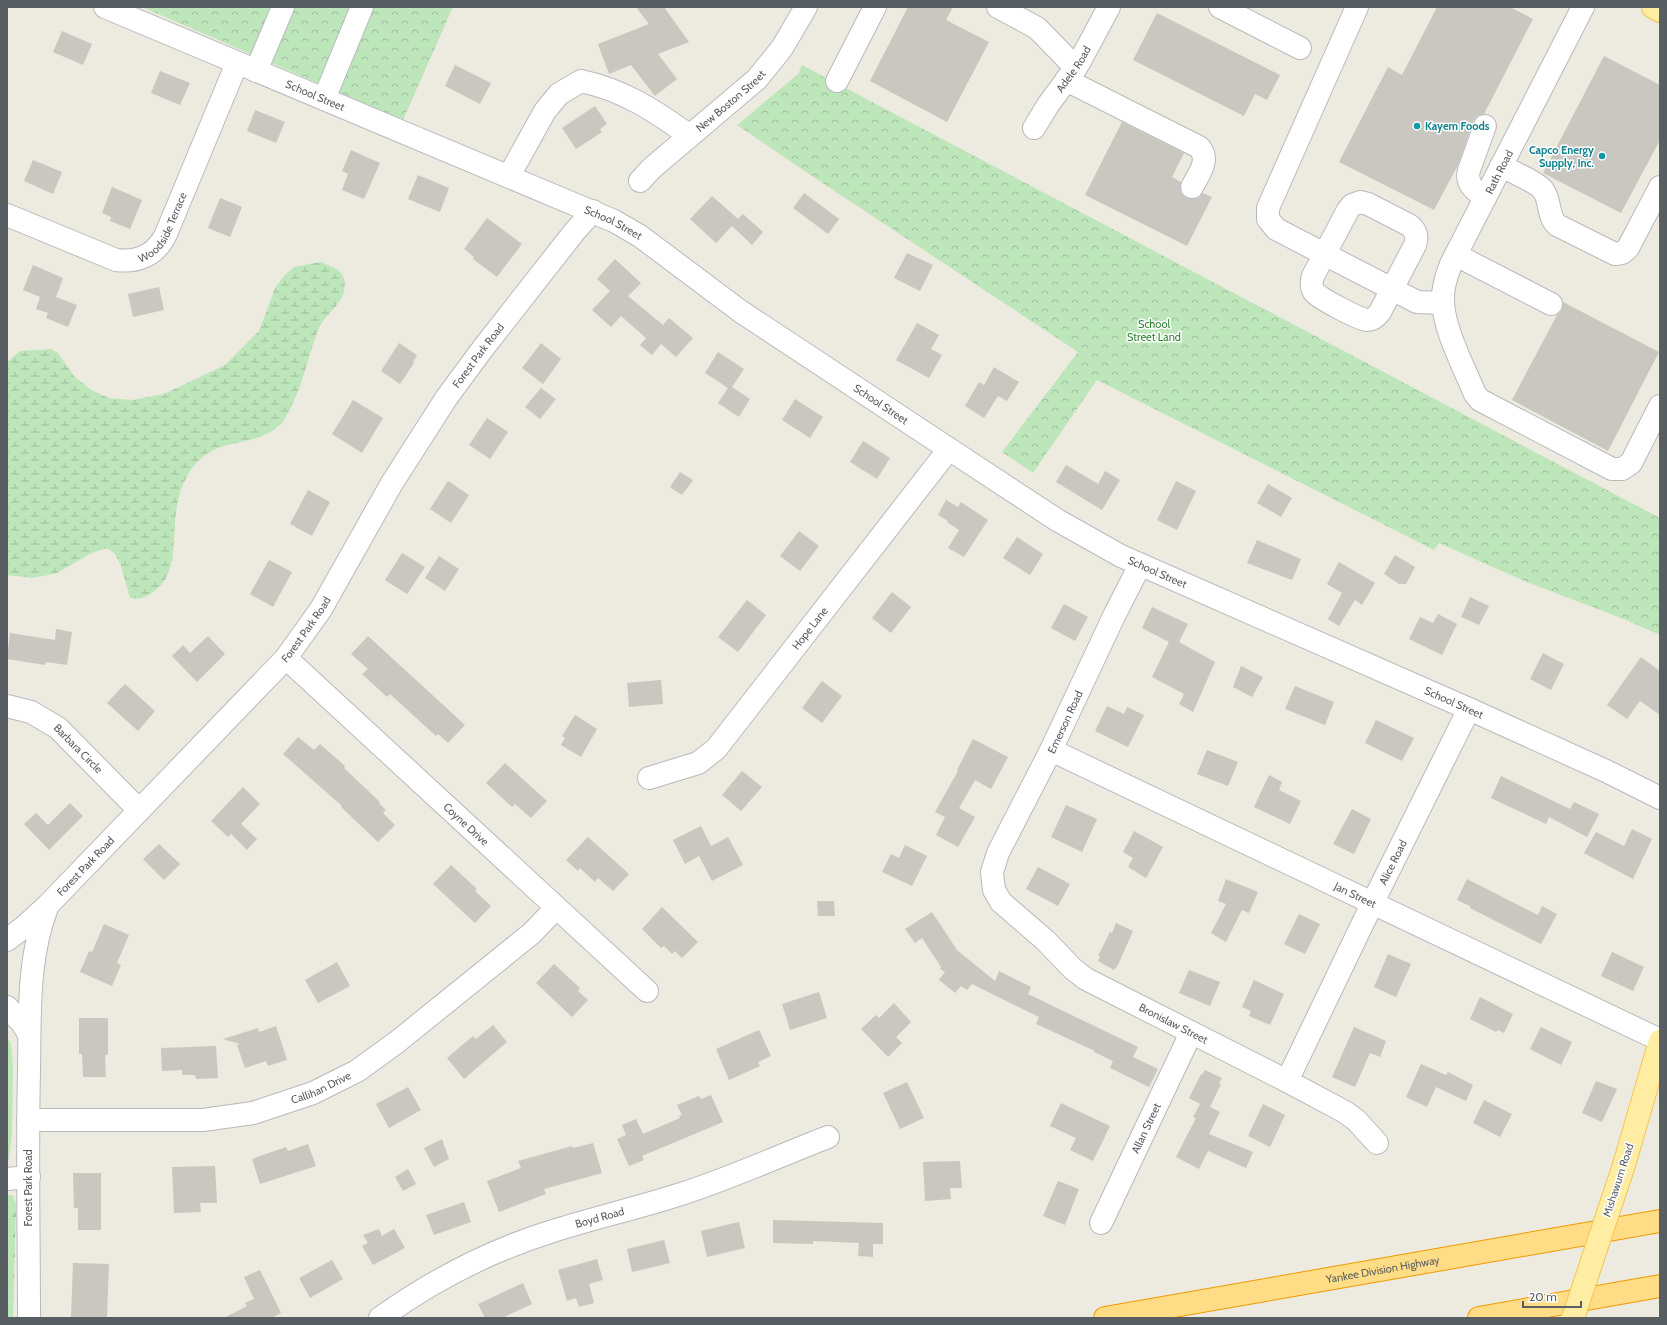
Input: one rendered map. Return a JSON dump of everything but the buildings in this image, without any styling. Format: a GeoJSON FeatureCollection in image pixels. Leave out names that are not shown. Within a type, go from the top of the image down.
{"type":"FeatureCollection","features":[{"type":"Feature","properties":{"kind":"highway","name":"Yankee Division Highway"},"geometry":{"type":"LineString","coordinates":[[1105,1318],[1660,1221]]}},
{"type":"Feature","properties":{"kind":"highway"},"geometry":{"type":"LineString","coordinates":[[1479,1318],[1660,1286]]}},
{"type":"Feature","properties":{"kind":"main road","name":"Mishawum Road"},"geometry":{"type":"LineString","coordinates":[[1573,1318],[1624,1165],[1660,1041]]}},
{"type":"Feature","properties":{"kind":"street","name":"School Street"},"geometry":{"type":"LineString","coordinates":[[105,7],[593,211],[640,236],[740,311],[1057,520],[1121,556],[1469,709],[1600,768],[1660,798]]}},
{"type":"Feature","properties":{"kind":"street","name":"Woodside Terrace"},"geometry":{"type":"LineString","coordinates":[[7,215],[116,260],[131,261],[139,259],[152,252],[166,234],[246,67],[283,7]]}},
{"type":"Feature","properties":{"kind":"street"},"geometry":{"type":"LineString","coordinates":[[324,99],[362,7]]}},
{"type":"Feature","properties":{"kind":"street","name":"New Boston Street"},"geometry":{"type":"LineString","coordinates":[[640,181],[652,168],[757,79],[782,48],[806,7]]}},
{"type":"Feature","properties":{"kind":"street"},"geometry":{"type":"LineString","coordinates":[[837,81],[875,7]]}},
{"type":"Feature","properties":{"kind":"street"},"geometry":{"type":"LineString","coordinates":[[998,7],[1037,28],[1071,74],[1199,147],[1204,154],[1204,163],[1192,187]]}},
{"type":"Feature","properties":{"kind":"street","name":"Adele Road"},"geometry":{"type":"LineString","coordinates":[[1034,128],[1071,74],[1109,7]]}},
{"type":"Feature","properties":{"kind":"street"},"geometry":{"type":"LineString","coordinates":[[1220,7],[1300,48]]}},
{"type":"Feature","properties":{"kind":"street"},"geometry":{"type":"LineString","coordinates":[[1357,7],[1267,210],[1268,219],[1274,227],[1417,302],[1443,303]]}},
{"type":"Feature","properties":{"kind":"street","name":"Rath Road"},"geometry":{"type":"LineString","coordinates":[[1583,7],[1456,255],[1446,280],[1443,303],[1453,343],[1480,400],[1612,469],[1622,469],[1631,463],[1660,406]]}},
{"type":"Feature","properties":{"kind":"street"},"geometry":{"type":"LineString","coordinates":[[509,176],[545,111],[559,94],[581,81],[603,86],[651,108],[690,136]]}},
{"type":"Feature","properties":{"kind":"street"},"geometry":{"type":"LineString","coordinates":[[1485,126],[1469,170],[1468,177],[1472,188],[1485,198]]}},
{"type":"Feature","properties":{"kind":"street"},"geometry":{"type":"LineString","coordinates":[[1501,166],[1542,188],[1546,195],[1552,219],[1557,225],[1615,254],[1622,253],[1628,248],[1660,187]]}},
{"type":"Feature","properties":{"kind":"street"},"geometry":{"type":"LineString","coordinates":[[1360,202],[1368,204],[1409,225],[1414,229],[1416,234],[1415,245],[1392,289],[1378,314],[1371,319],[1360,318],[1317,295],[1311,285],[1313,276],[1325,254],[1350,208],[1354,204],[1360,202]]}},
{"type":"Feature","properties":{"kind":"street","name":"Forest Park Road"},"geometry":{"type":"LineString","coordinates":[[29,1318],[29,1034],[36,945],[40,927],[48,905],[286,658],[321,609],[392,483],[447,397],[484,347],[593,211]]}},
{"type":"Feature","properties":{"kind":"street"},"geometry":{"type":"LineString","coordinates":[[1456,255],[1551,304]]}},
{"type":"Feature","properties":{"kind":"street","name":"Hope Lane"},"geometry":{"type":"LineString","coordinates":[[649,778],[698,763],[716,749],[949,449]]}},
{"type":"Feature","properties":{"kind":"street","name":"Emerson Road"},"geometry":{"type":"LineString","coordinates":[[992,878],[993,866],[998,853],[1051,750],[1114,616],[1140,565]]}},
{"type":"Feature","properties":{"kind":"street","name":"Coyne Drive"},"geometry":{"type":"LineString","coordinates":[[286,658],[646,990]]}},
{"type":"Feature","properties":{"kind":"street","name":"Barbara Circle"},"geometry":{"type":"LineString","coordinates":[[7,706],[31,712],[49,721],[58,728],[139,810]]}},
{"type":"Feature","properties":{"kind":"street","name":"Alice Road"},"geometry":{"type":"LineString","coordinates":[[1288,1080],[1373,902],[1469,709]]}},
{"type":"Feature","properties":{"kind":"street","name":"Jan Street"},"geometry":{"type":"LineString","coordinates":[[1051,750],[1373,902],[1660,1041]]}},
{"type":"Feature","properties":{"kind":"street","name":"Bronislaw Street"},"geometry":{"type":"LineString","coordinates":[[992,878],[995,893],[1001,902],[1045,940],[1079,974],[1191,1033],[1288,1080],[1349,1114],[1377,1143]]}},
{"type":"Feature","properties":{"kind":"street"},"geometry":{"type":"LineString","coordinates":[[7,940],[48,905]]}},
{"type":"Feature","properties":{"kind":"street","name":"Callihan Drive"},"geometry":{"type":"LineString","coordinates":[[28,1120],[209,1120],[253,1113],[328,1087],[357,1071],[398,1042],[532,933],[556,908]]}},
{"type":"Feature","properties":{"kind":"street"},"geometry":{"type":"LineString","coordinates":[[7,1007],[22,1023],[29,1034]]}},
{"type":"Feature","properties":{"kind":"street","name":"Allan Street"},"geometry":{"type":"LineString","coordinates":[[1101,1223],[1191,1033]]}},
{"type":"Feature","properties":{"kind":"street","name":"Boyd Road"},"geometry":{"type":"LineString","coordinates":[[380,1318],[439,1281],[497,1251],[550,1232],[652,1203],[704,1186],[828,1136]]}},
{"type":"Feature","properties":{"kind":"street"},"geometry":{"type":"LineString","coordinates":[[7,1180],[29,1177]]}},
{"type":"Feature","properties":{"kind":"green space"},"geometry":{"type":"Polygon","coordinates":[[[142,7],[453,7],[403,120],[142,7]]]}},
{"type":"Feature","properties":{"kind":"green space","name":"School Street Land"},"geometry":{"type":"Polygon","coordinates":[[[802,65],[1660,518],[1660,635],[1624,619],[1529,583],[1439,543],[1434,550],[1097,380],[1033,473],[1002,452],[1078,352],[737,125],[798,74],[802,65]]]}},
{"type":"Feature","properties":{"kind":"green space"},"geometry":{"type":"Polygon","coordinates":[[[321,262],[335,268],[341,273],[344,279],[345,287],[340,300],[319,328],[301,384],[292,406],[282,423],[268,433],[218,448],[207,454],[196,463],[186,478],[178,499],[174,546],[170,568],[166,578],[159,587],[143,598],[130,598],[121,566],[115,554],[107,548],[92,553],[57,573],[33,578],[7,575],[7,362],[20,351],[51,349],[58,353],[74,376],[91,390],[109,398],[132,400],[164,394],[225,365],[259,331],[275,288],[284,276],[294,267],[321,262]]]}},
{"type":"Feature","properties":{"kind":"green space"},"geometry":{"type":"Polygon","coordinates":[[[7,1038],[11,1043],[13,1066],[12,1133],[9,1160],[7,1161],[7,1038]]]}},
{"type":"Feature","properties":{"kind":"green space"},"geometry":{"type":"Polygon","coordinates":[[[7,1194],[13,1196],[16,1204],[13,1318],[7,1318],[7,1194]]]}},
{"type":"Feature","properties":{"kind":"place","name":"Kayem Foods"},"geometry":{"type":"Point","coordinates":[1417,126]}},
{"type":"Feature","properties":{"kind":"place","name":"Capco Energy Supply, Inc."},"geometry":{"type":"Point","coordinates":[1602,156]}}]}
